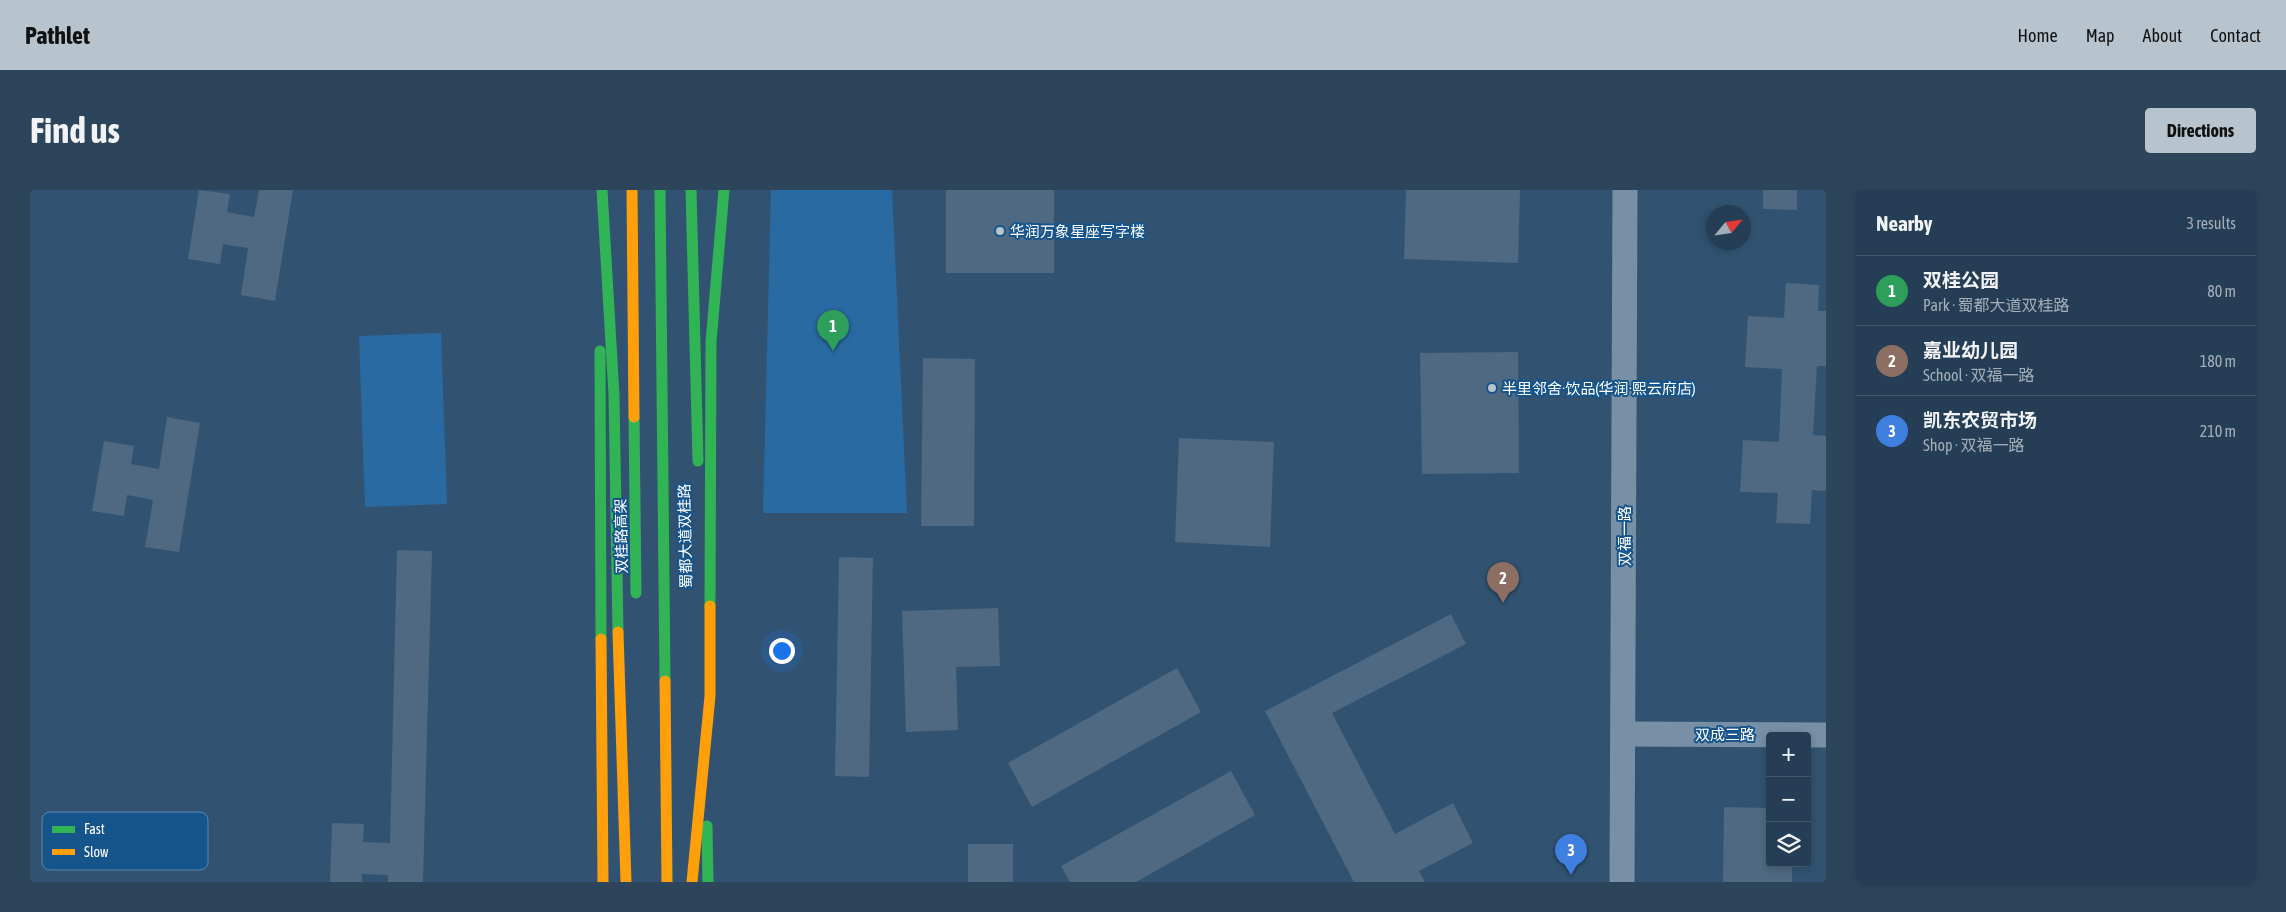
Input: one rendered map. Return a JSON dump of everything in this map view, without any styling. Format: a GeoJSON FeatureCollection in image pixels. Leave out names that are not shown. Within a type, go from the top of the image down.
{"type":"FeatureCollection","features":[{"type":"Feature","properties":{"kind":"main road"},"geometry":{"type":"LineString","coordinates":[[602,190],[599,464],[603,882]]}},
{"type":"Feature","properties":{"kind":"main road"},"geometry":{"type":"LineString","coordinates":[[602,190],[608,255],[614,387],[620,739],[626,882]]}},
{"type":"Feature","properties":{"kind":"main road","name":"双桂路高架"},"geometry":{"type":"LineString","coordinates":[[632,190],[636,605]]}},
{"type":"Feature","properties":{"kind":"main road"},"geometry":{"type":"LineString","coordinates":[[660,190],[667,882]]}},
{"type":"Feature","properties":{"kind":"main road","name":"蜀都大道双桂路"},"geometry":{"type":"LineString","coordinates":[[691,190],[708,882]]}},
{"type":"Feature","properties":{"kind":"main road"},"geometry":{"type":"LineString","coordinates":[[692,882],[710,696],[711,342],[724,190]]}},
{"type":"Feature","properties":{"kind":"street","name":"双福一路"},"geometry":{"type":"LineString","coordinates":[[1622,882],[1625,190]]}},
{"type":"Feature","properties":{"kind":"street","name":"双成三路"},"geometry":{"type":"LineString","coordinates":[[1623,734],[1826,734]]}},
{"type":"Feature","properties":{"kind":"shaded area"},"geometry":{"type":"Polygon","coordinates":[[[771,190],[892,190],[907,513],[763,513],[771,190]]]}},
{"type":"Feature","properties":{"kind":"shaded area"},"geometry":{"type":"Polygon","coordinates":[[[441,333],[447,504],[365,507],[359,336],[441,333]]]}},
{"type":"Feature","properties":{"kind":"building"},"geometry":{"type":"Polygon","coordinates":[[[199,190],[230,194],[227,212],[254,217],[259,190],[293,190],[275,301],[241,295],[248,248],[223,244],[220,264],[188,259],[199,190]]]}},
{"type":"Feature","properties":{"kind":"building","name":"华润万象星座写字楼"},"geometry":{"type":"Polygon","coordinates":[[[946,190],[1054,190],[1054,273],[946,273],[946,190]]]}},
{"type":"Feature","properties":{"kind":"building"},"geometry":{"type":"Polygon","coordinates":[[[1406,190],[1520,190],[1518,263],[1404,259],[1406,190]]]}},
{"type":"Feature","properties":{"kind":"building"},"geometry":{"type":"Polygon","coordinates":[[[1763,190],[1797,190],[1797,210],[1763,209],[1763,190]]]}},
{"type":"Feature","properties":{"kind":"building"},"geometry":{"type":"Polygon","coordinates":[[[1786,283],[1819,285],[1818,311],[1826,311],[1826,366],[1817,366],[1813,435],[1826,436],[1826,491],[1812,490],[1810,524],[1776,523],[1778,493],[1740,492],[1743,440],[1779,442],[1782,369],[1745,367],[1748,316],[1784,318],[1786,283]]]}},
{"type":"Feature","properties":{"kind":"building"},"geometry":{"type":"Polygon","coordinates":[[[1518,352],[1519,473],[1422,474],[1420,353],[1518,352]]]}},
{"type":"Feature","properties":{"kind":"building"},"geometry":{"type":"Polygon","coordinates":[[[923,358],[975,359],[974,526],[921,526],[923,358]]]}},
{"type":"Feature","properties":{"kind":"building"},"geometry":{"type":"Polygon","coordinates":[[[167,417],[200,423],[179,552],[145,547],[153,500],[127,495],[124,516],[92,511],[104,441],[134,446],[131,464],[159,469],[167,417]]]}},
{"type":"Feature","properties":{"kind":"building"},"geometry":{"type":"Polygon","coordinates":[[[1179,438],[1274,442],[1270,547],[1175,542],[1179,438]]]}},
{"type":"Feature","properties":{"kind":"building"},"geometry":{"type":"Polygon","coordinates":[[[397,550],[432,551],[423,882],[388,882],[388,875],[362,874],[362,882],[330,882],[332,823],[364,824],[363,842],[390,843],[397,550]]]}},
{"type":"Feature","properties":{"kind":"building"},"geometry":{"type":"Polygon","coordinates":[[[839,557],[873,558],[869,777],[835,776],[839,557]]]}},
{"type":"Feature","properties":{"kind":"building"},"geometry":{"type":"Polygon","coordinates":[[[998,608],[1000,666],[956,667],[958,730],[906,732],[902,611],[998,608]]]}},
{"type":"Feature","properties":{"kind":"building"},"geometry":{"type":"Polygon","coordinates":[[[1451,614],[1466,644],[1332,713],[1395,834],[1453,803],[1473,843],[1419,871],[1425,882],[1354,882],[1265,711],[1451,614]]]}},
{"type":"Feature","properties":{"kind":"building"},"geometry":{"type":"Polygon","coordinates":[[[1177,668],[1201,712],[1032,807],[1008,763],[1177,668]]]}},
{"type":"Feature","properties":{"kind":"building"},"geometry":{"type":"Polygon","coordinates":[[[1231,771],[1255,815],[1136,882],[1070,882],[1061,866],[1231,771]]]}},
{"type":"Feature","properties":{"kind":"building"},"geometry":{"type":"Polygon","coordinates":[[[1724,807],[1766,808],[1766,867],[1792,867],[1792,882],[1723,882],[1724,807]]]}},
{"type":"Feature","properties":{"kind":"building"},"geometry":{"type":"Polygon","coordinates":[[[968,844],[1013,844],[1013,882],[968,882],[968,844]]]}},
{"type":"Feature","properties":{"kind":"traffic: fast"},"geometry":{"type":"LineString","coordinates":[[602,190],[614,395],[618,632]]}},
{"type":"Feature","properties":{"kind":"traffic: fast"},"geometry":{"type":"LineString","coordinates":[[660,190],[665,681]]}},
{"type":"Feature","properties":{"kind":"traffic: fast"},"geometry":{"type":"LineString","coordinates":[[691,190],[698,461]]}},
{"type":"Feature","properties":{"kind":"traffic: fast"},"geometry":{"type":"LineString","coordinates":[[710,606],[711,342],[724,190]]}},
{"type":"Feature","properties":{"kind":"traffic: fast"},"geometry":{"type":"LineString","coordinates":[[600,351],[601,639]]}},
{"type":"Feature","properties":{"kind":"traffic: fast"},"geometry":{"type":"LineString","coordinates":[[634,417],[636,593]]}},
{"type":"Feature","properties":{"kind":"traffic: fast"},"geometry":{"type":"LineString","coordinates":[[707,826],[708,882]]}},
{"type":"Feature","properties":{"kind":"traffic: slow"},"geometry":{"type":"LineString","coordinates":[[632,190],[634,417]]}},
{"type":"Feature","properties":{"kind":"traffic: slow"},"geometry":{"type":"LineString","coordinates":[[692,882],[710,696],[710,606]]}},
{"type":"Feature","properties":{"kind":"traffic: slow"},"geometry":{"type":"LineString","coordinates":[[618,632],[626,882]]}},
{"type":"Feature","properties":{"kind":"traffic: slow"},"geometry":{"type":"LineString","coordinates":[[601,639],[603,882]]}},
{"type":"Feature","properties":{"kind":"traffic: slow"},"geometry":{"type":"LineString","coordinates":[[665,681],[667,882]]}},
{"type":"Feature","properties":{"kind":"place","name":"华润万象星座写字楼"},"geometry":{"type":"Point","coordinates":[1000,231]}},
{"type":"Feature","properties":{"kind":"place","name":"双桂公园"},"geometry":{"type":"Point","coordinates":[833,351]}},
{"type":"Feature","properties":{"kind":"place","name":"半里邻舍·饮品(华润·熙云府店)"},"geometry":{"type":"Point","coordinates":[1492,388]}},
{"type":"Feature","properties":{"kind":"place","name":"嘉业幼儿园"},"geometry":{"type":"Point","coordinates":[1503,603]}},
{"type":"Feature","properties":{"kind":"place","name":"凯东农贸市场"},"geometry":{"type":"Point","coordinates":[1571,875]}}]}
